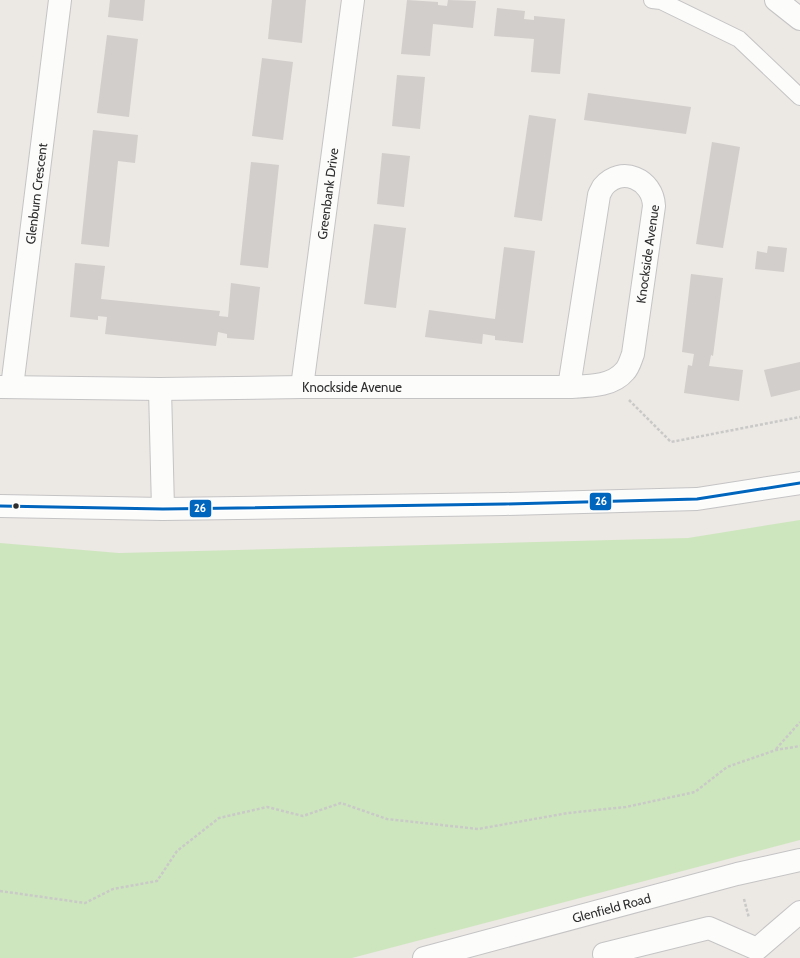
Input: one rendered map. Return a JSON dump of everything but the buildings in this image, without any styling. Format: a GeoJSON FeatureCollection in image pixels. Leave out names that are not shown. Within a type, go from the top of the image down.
{"type":"FeatureCollection","features":[{"type":"Feature","properties":{"kind":"street","name":"Glenburn Crescent"},"geometry":{"type":"LineString","coordinates":[[6,388],[60,0]]}},
{"type":"Feature","properties":{"kind":"street","name":"Greenbank Drive"},"geometry":{"type":"LineString","coordinates":[[302,387],[353,0]]}},
{"type":"Feature","properties":{"kind":"street"},"geometry":{"type":"LineString","coordinates":[[776,0],[800,19]]}},
{"type":"Feature","properties":{"kind":"street","name":"Knockside Avenue"},"geometry":{"type":"LineString","coordinates":[[6,388],[160,389],[302,387],[568,387],[590,386],[610,382],[626,371],[633,354],[654,206],[654,198],[649,188],[641,180],[622,176],[612,180],[604,186],[599,195],[568,387]]}},
{"type":"Feature","properties":{"kind":"street"},"geometry":{"type":"LineString","coordinates":[[160,389],[163,508]]}},
{"type":"Feature","properties":{"kind":"street"},"geometry":{"type":"LineString","coordinates":[[0,506],[163,508],[505,504],[697,499],[800,483]]}},
{"type":"Feature","properties":{"kind":"street","name":"Glenfield Road"},"geometry":{"type":"LineString","coordinates":[[424,958],[737,874],[800,860]]}},
{"type":"Feature","properties":{"kind":"street"},"geometry":{"type":"LineString","coordinates":[[604,954],[709,928],[757,954],[800,912]]}},
{"type":"Feature","properties":{"kind":"lane"},"geometry":{"type":"LineString","coordinates":[[652,0],[660,1],[739,39],[800,97]]}},
{"type":"Feature","properties":{"kind":"path"},"geometry":{"type":"LineString","coordinates":[[610,382],[671,442],[800,417]]}},
{"type":"Feature","properties":{"kind":"path"},"geometry":{"type":"LineString","coordinates":[[776,750],[800,722]]}},
{"type":"Feature","properties":{"kind":"path"},"geometry":{"type":"LineString","coordinates":[[0,891],[85,903],[113,889],[157,881],[177,851],[219,818],[267,808],[303,816],[341,803],[387,819],[478,829],[568,813],[626,807],[695,792],[727,767],[776,750],[800,746]]}},
{"type":"Feature","properties":{"kind":"path"},"geometry":{"type":"LineString","coordinates":[[737,874],[757,954]]}},
{"type":"Feature","properties":{"kind":"green space"},"geometry":{"type":"Polygon","coordinates":[[[800,520],[800,840],[352,958],[0,958],[0,543],[119,553],[688,538],[800,520]]]}},
{"type":"Feature","properties":{"kind":"transit line","name":"26"},"geometry":{"type":"LineString","coordinates":[[0,506],[163,509],[505,504],[697,499],[800,483]]}}]}
